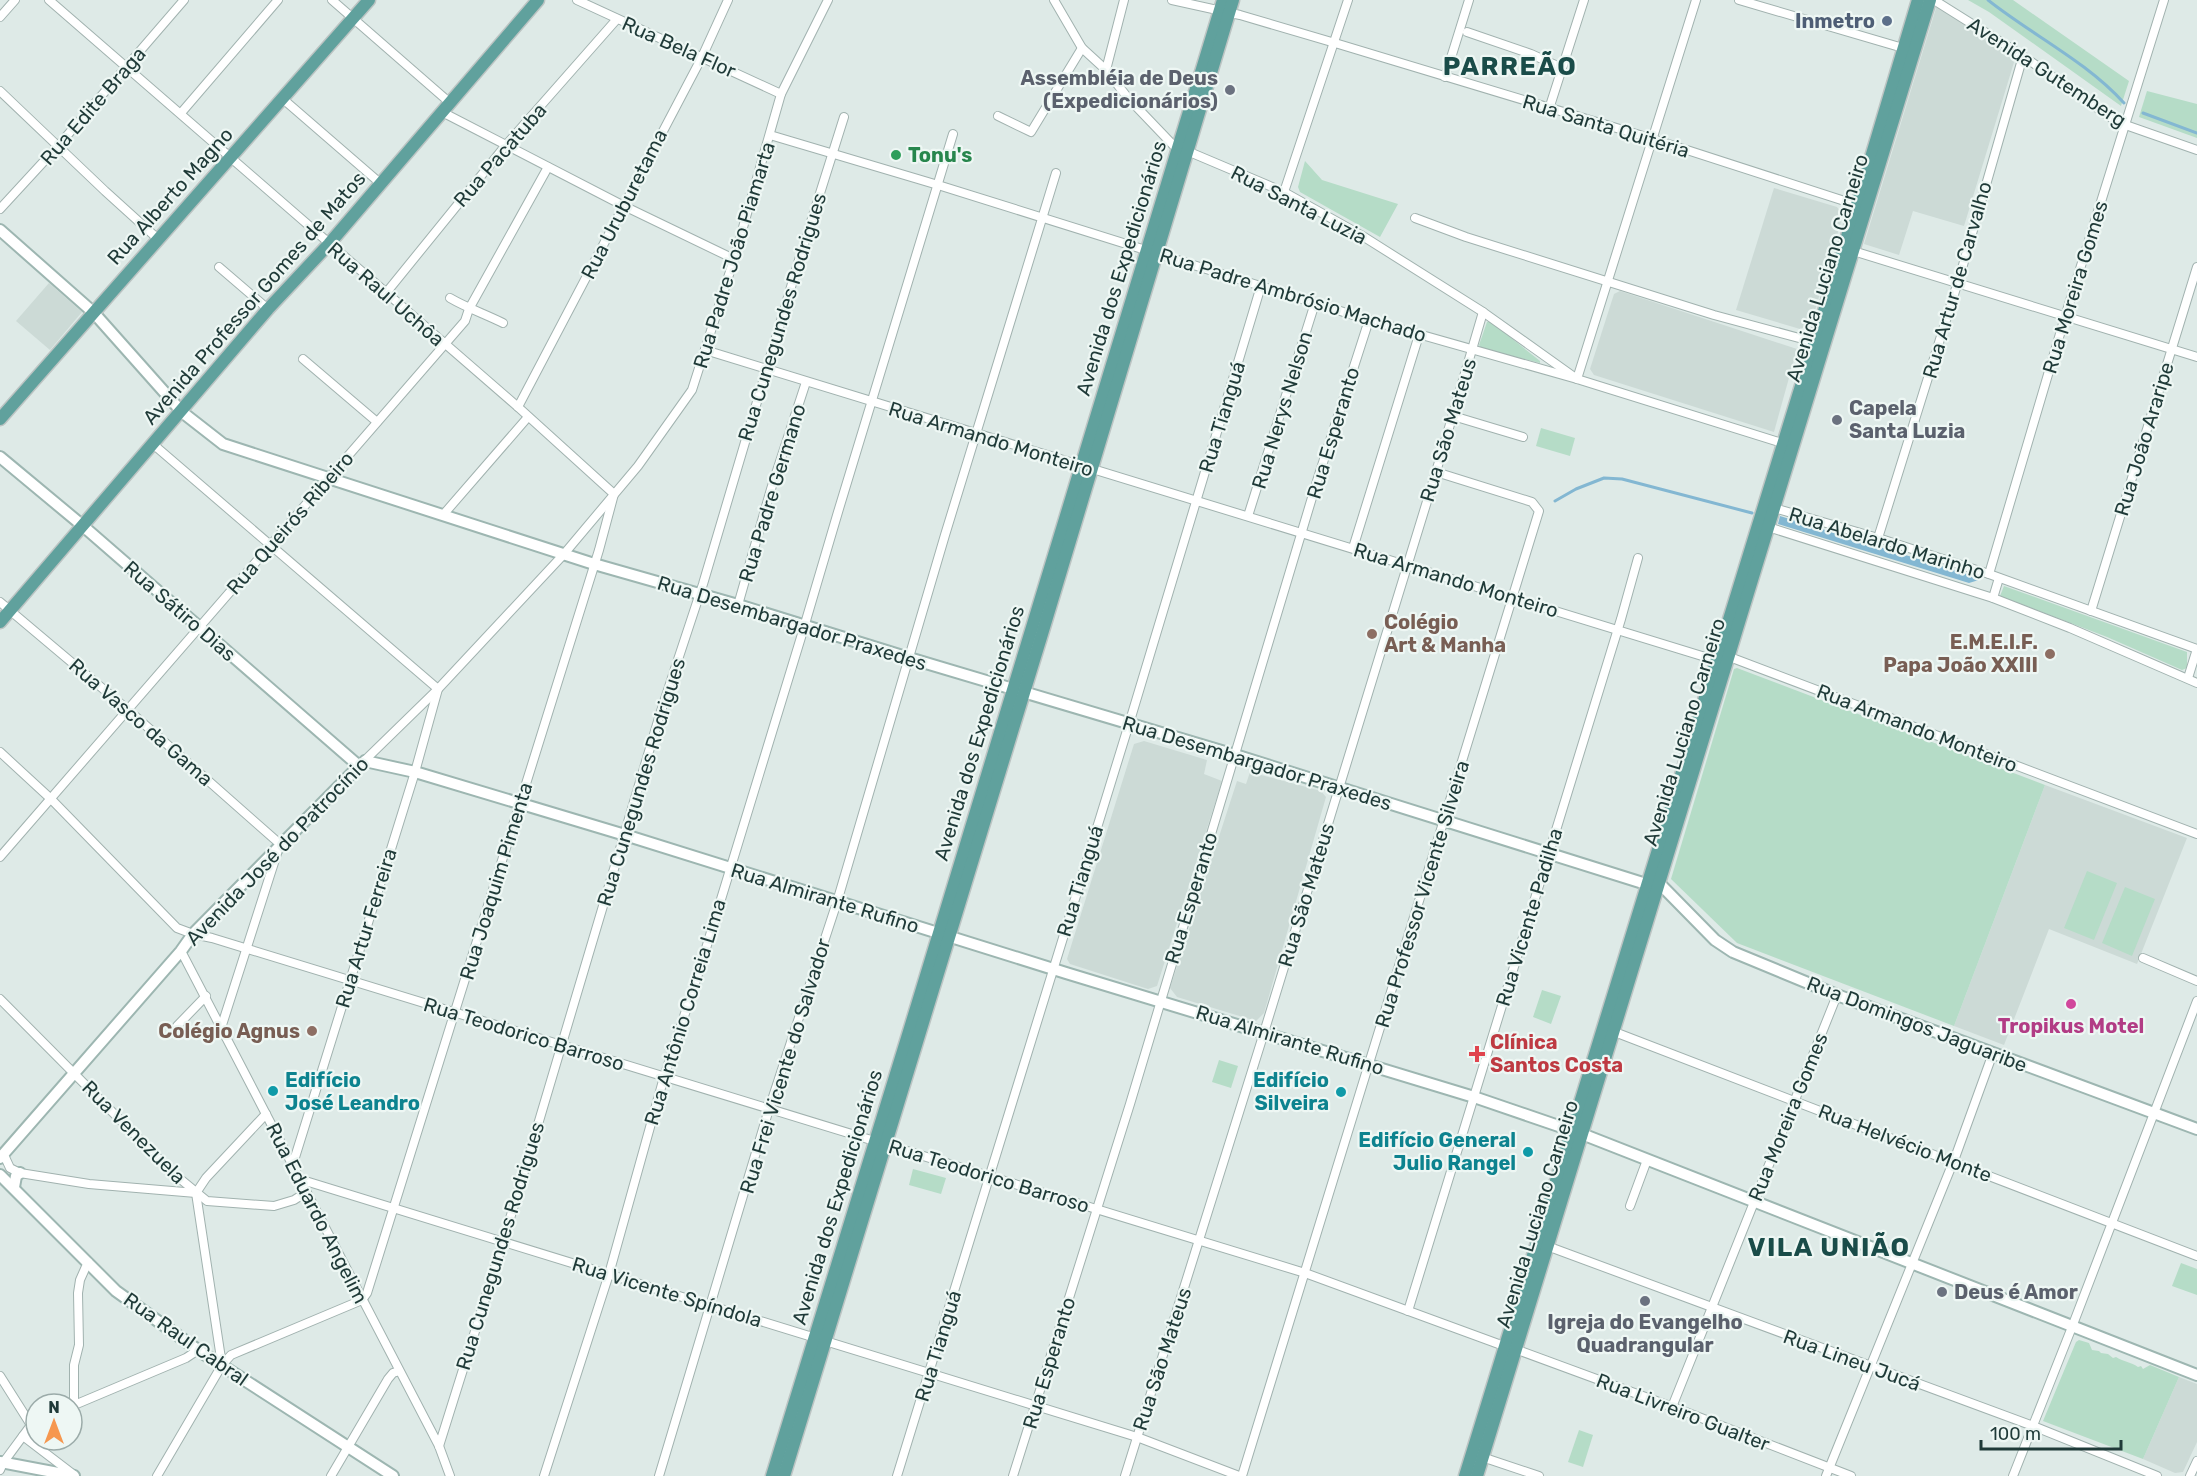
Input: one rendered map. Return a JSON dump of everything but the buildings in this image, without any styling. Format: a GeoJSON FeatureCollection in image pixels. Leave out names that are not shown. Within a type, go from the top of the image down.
{"type":"FeatureCollection","features":[{"type":"Feature","properties":{"kind":"main road","name":"Rua Alberto Magno"},"geometry":{"type":"LineString","coordinates":[[0,419],[369,0]]}},
{"type":"Feature","properties":{"kind":"main road","name":"Avenida Professor Gomes de Matos"},"geometry":{"type":"LineString","coordinates":[[0,622],[5,606],[83,526],[268,309],[329,244],[538,0]]}},
{"type":"Feature","properties":{"kind":"main road","name":"Avenida dos Expedicionários"},"geometry":{"type":"LineString","coordinates":[[772,1476],[820,1339],[1153,251],[1224,8],[1233,0]]}},
{"type":"Feature","properties":{"kind":"main road","name":"Avenida Luciano Carneiro"},"geometry":{"type":"LineString","coordinates":[[1464,1476],[1546,1246],[1576,1132],[1612,1031],[1646,884],[1767,516],[1861,206],[1918,0]]}},
{"type":"Feature","properties":{"kind":"main road","name":"Avenida Luciano Carneiro"},"geometry":{"type":"LineString","coordinates":[[1861,206],[1932,0]]}},
{"type":"Feature","properties":{"kind":"main road","name":"Avenida Luciano Carneiro"},"geometry":{"type":"LineString","coordinates":[[1767,516],[1782,443],[1814,342],[1848,250]]}},
{"type":"Feature","properties":{"kind":"main road","name":"Avenida Luciano Carneiro"},"geometry":{"type":"LineString","coordinates":[[1477,1476],[1510,1348],[1626,970],[1659,883],[1721,658]]}},
{"type":"Feature","properties":{"kind":"main road","name":"Avenida dos Expedicionários"},"geometry":{"type":"LineString","coordinates":[[784,1476],[820,1339]]}},
{"type":"Feature","properties":{"kind":"street"},"geometry":{"type":"LineString","coordinates":[[0,17],[15,0]]}},
{"type":"Feature","properties":{"kind":"street","name":"Rua Raul Uchôa"},"geometry":{"type":"LineString","coordinates":[[49,0],[518,407],[614,494]]}},
{"type":"Feature","properties":{"kind":"street","name":"Rua Edite Braga"},"geometry":{"type":"LineString","coordinates":[[0,209],[127,68],[184,0]]}},
{"type":"Feature","properties":{"kind":"street"},"geometry":{"type":"LineString","coordinates":[[181,113],[278,0]]}},
{"type":"Feature","properties":{"kind":"street"},"geometry":{"type":"LineString","coordinates":[[332,0],[446,107],[506,145],[734,259]]}},
{"type":"Feature","properties":{"kind":"street","name":"Rua Bela Flor"},"geometry":{"type":"LineString","coordinates":[[577,0],[782,94]]}},
{"type":"Feature","properties":{"kind":"street","name":"Rua Uruburetama"},"geometry":{"type":"LineString","coordinates":[[518,407],[702,57],[728,0]]}},
{"type":"Feature","properties":{"kind":"street","name":"Rua Padre João Piamarta"},"geometry":{"type":"LineString","coordinates":[[564,554],[638,466],[693,390],[782,94],[828,0]]}},
{"type":"Feature","properties":{"kind":"street","name":"Rua Santa Luzia"},"geometry":{"type":"LineString","coordinates":[[1054,0],[1082,48],[1106,70],[1144,115],[1183,150],[1284,192],[1361,235],[1483,312],[1577,379]]}},
{"type":"Feature","properties":{"kind":"street"},"geometry":{"type":"LineString","coordinates":[[1106,70],[1124,0]]}},
{"type":"Feature","properties":{"kind":"street","name":"Rua Santa Quitéria"},"geometry":{"type":"LineString","coordinates":[[1172,0],[1224,8],[1653,139],[1861,206]]}},
{"type":"Feature","properties":{"kind":"street"},"geometry":{"type":"LineString","coordinates":[[1284,192],[1348,0]]}},
{"type":"Feature","properties":{"kind":"street"},"geometry":{"type":"LineString","coordinates":[[1446,76],[1469,0]]}},
{"type":"Feature","properties":{"kind":"street"},"geometry":{"type":"LineString","coordinates":[[1549,109],[1584,0]]}},
{"type":"Feature","properties":{"kind":"street"},"geometry":{"type":"LineString","coordinates":[[1577,379],[1696,0]]}},
{"type":"Feature","properties":{"kind":"street"},"geometry":{"type":"LineString","coordinates":[[1739,0],[1903,48]]}},
{"type":"Feature","properties":{"kind":"street","name":"Avenida Gutemberg"},"geometry":{"type":"LineString","coordinates":[[1932,0],[2023,56],[2099,112],[2125,126],[2197,150]]}},
{"type":"Feature","properties":{"kind":"street","name":"Rua Moreira Gomes"},"geometry":{"type":"LineString","coordinates":[[1989,574],[2065,317],[2164,0]]}},
{"type":"Feature","properties":{"kind":"street","name":"Rua Pacatuba"},"geometry":{"type":"LineString","coordinates":[[386,293],[506,145],[617,19]]}},
{"type":"Feature","properties":{"kind":"street"},"geometry":{"type":"LineString","coordinates":[[1467,32],[1531,54],[1562,68]]}},
{"type":"Feature","properties":{"kind":"street"},"geometry":{"type":"LineString","coordinates":[[998,116],[1031,132],[1082,48]]}},
{"type":"Feature","properties":{"kind":"street","name":"Rua Artur de Carvalho"},"geometry":{"type":"LineString","coordinates":[[1878,538],[1957,284],[2023,56]]}},
{"type":"Feature","properties":{"kind":"street"},"geometry":{"type":"LineString","coordinates":[[0,91],[158,239]]}},
{"type":"Feature","properties":{"kind":"street"},"geometry":{"type":"LineString","coordinates":[[283,99],[380,183]]}},
{"type":"Feature","properties":{"kind":"street","name":"Rua Cunegundes Rodrigues"},"geometry":{"type":"LineString","coordinates":[[439,1446],[503,1242],[661,711],[700,594],[766,369],[844,117]]}},
{"type":"Feature","properties":{"kind":"street","name":"Rua Antônio Correia Lima"},"geometry":{"type":"LineString","coordinates":[[544,1476],[609,1274],[664,1077],[700,968],[805,626],[953,134]]}},
{"type":"Feature","properties":{"kind":"street","name":"Rua Padre Ambrósio Machado"},"geometry":{"type":"LineString","coordinates":[[770,135],[1153,251],[1369,320],[1577,379],[1782,443]]}},
{"type":"Feature","properties":{"kind":"street","name":"Rua Queirós Ribeiro"},"geometry":{"type":"LineString","coordinates":[[0,857],[465,321],[469,309],[548,167]]}},
{"type":"Feature","properties":{"kind":"street","name":"Rua Frei Vicente do Salvador"},"geometry":{"type":"LineString","coordinates":[[659,1476],[769,1109],[837,902],[1056,173]]}},
{"type":"Feature","properties":{"kind":"street"},"geometry":{"type":"LineString","coordinates":[[1415,218],[1466,237],[1714,315],[1814,342]]}},
{"type":"Feature","properties":{"kind":"street","name":"Rua Desembargador Praxedes"},"geometry":{"type":"LineString","coordinates":[[0,230],[94,313],[182,412],[223,444],[594,564],[738,605],[1235,755],[1646,884],[1659,883]]}},
{"type":"Feature","properties":{"kind":"street"},"geometry":{"type":"LineString","coordinates":[[1848,250],[2197,357]]}},
{"type":"Feature","properties":{"kind":"street"},"geometry":{"type":"LineString","coordinates":[[219,267],[268,309]]}},
{"type":"Feature","properties":{"kind":"street","name":"Rua João Araripe"},"geometry":{"type":"LineString","coordinates":[[2091,610],[2197,267]]}},
{"type":"Feature","properties":{"kind":"street","name":"Rua Tianguá"},"geometry":{"type":"LineString","coordinates":[[897,1476],[991,1176],[1261,286]]}},
{"type":"Feature","properties":{"kind":"street"},"geometry":{"type":"LineString","coordinates":[[450,298],[469,309],[478,310],[503,322]]}},
{"type":"Feature","properties":{"kind":"street","name":"Rua Nerys Nelson"},"geometry":{"type":"LineString","coordinates":[[1248,516],[1315,303]]}},
{"type":"Feature","properties":{"kind":"street","name":"Rua São Mateus"},"geometry":{"type":"LineString","coordinates":[[1125,1476],[1408,565],[1483,312]]}},
{"type":"Feature","properties":{"kind":"street","name":"Rua Esperanto"},"geometry":{"type":"LineString","coordinates":[[1014,1476],[1317,482],[1369,320]]}},
{"type":"Feature","properties":{"kind":"street"},"geometry":{"type":"LineString","coordinates":[[1353,548],[1419,335]]}},
{"type":"Feature","properties":{"kind":"street","name":"Rua Armando Monteiro"},"geometry":{"type":"LineString","coordinates":[[705,350],[1618,630],[1721,658],[2197,834]]}},
{"type":"Feature","properties":{"kind":"street"},"geometry":{"type":"LineString","coordinates":[[303,359],[377,422]]}},
{"type":"Feature","properties":{"kind":"street","name":"Rua Padre Germano"},"geometry":{"type":"LineString","coordinates":[[738,605],[771,489],[806,382]]}},
{"type":"Feature","properties":{"kind":"street"},"geometry":{"type":"LineString","coordinates":[[443,515],[528,417]]}},
{"type":"Feature","properties":{"kind":"street"},"geometry":{"type":"LineString","coordinates":[[1453,417],[1523,437]]}},
{"type":"Feature","properties":{"kind":"street"},"geometry":{"type":"LineString","coordinates":[[154,445],[272,544],[438,689]]}},
{"type":"Feature","properties":{"kind":"street","name":"Rua Sátiro Dias"},"geometry":{"type":"LineString","coordinates":[[0,457],[83,526],[199,629],[362,764]]}},
{"type":"Feature","properties":{"kind":"street","name":"Rua Professor Vicente Silveira"},"geometry":{"type":"LineString","coordinates":[[1240,1476],[1370,1064],[1539,511],[1532,502],[1436,472]]}},
{"type":"Feature","properties":{"kind":"street","name":"Rua Padre João Piamarta"},"geometry":{"type":"LineString","coordinates":[[594,564],[606,529],[614,494]]}},
{"type":"Feature","properties":{"kind":"street","name":"Rua Abelardo Marinho"},"geometry":{"type":"LineString","coordinates":[[1767,516],[1878,538],[1989,574],[2197,649]]}},
{"type":"Feature","properties":{"kind":"street","name":"Rua Abelardo Marinho"},"geometry":{"type":"LineString","coordinates":[[1767,516],[1993,598],[2070,628],[2197,683]]}},
{"type":"Feature","properties":{"kind":"street","name":"Avenida José do Patrocínio"},"geometry":{"type":"LineString","coordinates":[[2,1156],[73,1072],[182,951],[193,934],[280,844],[438,689],[564,554]]}},
{"type":"Feature","properties":{"kind":"street","name":"Rua Vicente Padilha"},"geometry":{"type":"LineString","coordinates":[[1408,1311],[1618,630],[1638,558]]}},
{"type":"Feature","properties":{"kind":"street","name":"Rua Joaquim Pimenta"},"geometry":{"type":"LineString","coordinates":[[362,1300],[371,1284],[395,1208],[594,564]]}},
{"type":"Feature","properties":{"kind":"street","name":"Rua Abelardo Marinho"},"geometry":{"type":"LineString","coordinates":[[1993,598],[1999,578]]}},
{"type":"Feature","properties":{"kind":"street","name":"Rua Vasco da Gama"},"geometry":{"type":"LineString","coordinates":[[5,606],[128,710],[280,844]]}},
{"type":"Feature","properties":{"kind":"street"},"geometry":{"type":"LineString","coordinates":[[2188,678],[2197,649]]}},
{"type":"Feature","properties":{"kind":"street","name":"Rua Artur Ferreira"},"geometry":{"type":"LineString","coordinates":[[292,1167],[415,772],[438,689]]}},
{"type":"Feature","properties":{"kind":"street"},"geometry":{"type":"LineString","coordinates":[[0,752],[51,799],[177,928],[193,934]]}},
{"type":"Feature","properties":{"kind":"street","name":"Rua Almirante Rufino"},"geometry":{"type":"LineString","coordinates":[[362,764],[415,772],[1474,1097],[1576,1132],[2197,1374]]}},
{"type":"Feature","properties":{"kind":"street"},"geometry":{"type":"LineString","coordinates":[[222,1025],[280,844]]}},
{"type":"Feature","properties":{"kind":"street","name":"Rua Domingos Jaguaribe"},"geometry":{"type":"LineString","coordinates":[[1659,883],[1723,947],[1837,995],[2197,1129]]}},
{"type":"Feature","properties":{"kind":"street","name":"Rua Teodorico Barroso"},"geometry":{"type":"LineString","coordinates":[[193,934],[456,1012],[1305,1273],[1510,1348]]}},
{"type":"Feature","properties":{"kind":"street","name":"Rua Eduardo Angelim"},"geometry":{"type":"LineString","coordinates":[[182,951],[222,1025],[298,1179],[439,1446],[450,1476]]}},
{"type":"Feature","properties":{"kind":"street"},"geometry":{"type":"LineString","coordinates":[[2143,958],[2197,981]]}},
{"type":"Feature","properties":{"kind":"street","name":"Rua Moreira Gomes"},"geometry":{"type":"LineString","coordinates":[[1672,1407],[1837,995]]}},
{"type":"Feature","properties":{"kind":"street"},"geometry":{"type":"LineString","coordinates":[[177,1026],[206,996]]}},
{"type":"Feature","properties":{"kind":"street","name":"Rua Venezuela"},"geometry":{"type":"LineString","coordinates":[[0,999],[173,1173],[196,1193],[222,1365]]}},
{"type":"Feature","properties":{"kind":"street"},"geometry":{"type":"LineString","coordinates":[[2013,1476],[2073,1327],[2197,1001]]}},
{"type":"Feature","properties":{"kind":"street","name":"Rua Helvécio Monte"},"geometry":{"type":"LineString","coordinates":[[1612,1031],[2197,1256]]}},
{"type":"Feature","properties":{"kind":"street"},"geometry":{"type":"LineString","coordinates":[[1826,1476],[1953,1161],[1993,1053]]}},
{"type":"Feature","properties":{"kind":"street"},"geometry":{"type":"LineString","coordinates":[[196,1193],[206,1178],[266,1114]]}},
{"type":"Feature","properties":{"kind":"street"},"geometry":{"type":"LineString","coordinates":[[2,1156],[10,1168],[20,1173],[89,1184],[196,1193],[207,1201],[265,1206],[288,1202],[306,1193]]}},
{"type":"Feature","properties":{"kind":"street"},"geometry":{"type":"LineString","coordinates":[[1630,1206],[1647,1160]]}},
{"type":"Feature","properties":{"kind":"street"},"geometry":{"type":"LineString","coordinates":[[14,1187],[16,1176],[20,1173]]}},
{"type":"Feature","properties":{"kind":"street","name":"Rua Raul Cabral"},"geometry":{"type":"LineString","coordinates":[[0,1175],[116,1291],[198,1350],[393,1476]]}},
{"type":"Feature","properties":{"kind":"street","name":"Rua Vicente Spíndola"},"geometry":{"type":"LineString","coordinates":[[298,1179],[1036,1405],[1137,1437],[1240,1476]]}},
{"type":"Feature","properties":{"kind":"street","name":"Rua Lineu Jucá"},"geometry":{"type":"LineString","coordinates":[[1546,1246],[2032,1426],[2157,1476]]}},
{"type":"Feature","properties":{"kind":"street"},"geometry":{"type":"LineString","coordinates":[[73,1392],[74,1365],[79,1345],[78,1293],[80,1280],[88,1262]]}},
{"type":"Feature","properties":{"kind":"street"},"geometry":{"type":"LineString","coordinates":[[157,1476],[222,1365],[231,1355],[362,1300]]}},
{"type":"Feature","properties":{"kind":"street","name":"Rua Livreiro Gualter"},"geometry":{"type":"LineString","coordinates":[[1510,1348],[1851,1476]]}},
{"type":"Feature","properties":{"kind":"street"},"geometry":{"type":"LineString","coordinates":[[84,1400],[186,1358],[198,1350]]}},
{"type":"Feature","properties":{"kind":"street"},"geometry":{"type":"LineString","coordinates":[[331,1476],[388,1379],[399,1371]]}},
{"type":"Feature","properties":{"kind":"street"},"geometry":{"type":"LineString","coordinates":[[0,1376],[24,1409]]}},
{"type":"Feature","properties":{"kind":"street"},"geometry":{"type":"LineString","coordinates":[[23,1436],[75,1476],[1,1465],[23,1436]]}},
{"type":"Feature","properties":{"kind":"street"},"geometry":{"type":"LineString","coordinates":[[1482,1457],[1539,1476]]}},
{"type":"Feature","properties":{"kind":"street"},"geometry":{"type":"LineString","coordinates":[[2190,1476],[2197,1461]]}},
{"type":"Feature","properties":{"kind":"shaded area"},"geometry":{"type":"Polygon","coordinates":[[[1937,5],[2015,59],[1964,226],[1913,211],[1899,255],[1864,244],[1937,5]]]}},
{"type":"Feature","properties":{"kind":"shaded area"},"geometry":{"type":"Polygon","coordinates":[[[1774,188],[1837,207],[1843,215],[1811,324],[1800,329],[1736,310],[1774,188]]]}},
{"type":"Feature","properties":{"kind":"shaded area"},"geometry":{"type":"Polygon","coordinates":[[[49,283],[82,312],[50,350],[16,321],[49,283]]]}},
{"type":"Feature","properties":{"kind":"shaded area"},"geometry":{"type":"Polygon","coordinates":[[[1620,291],[1797,349],[1774,432],[1594,375],[1590,369],[1614,294],[1620,291]]]}},
{"type":"Feature","properties":{"kind":"shaded area"},"geometry":{"type":"Polygon","coordinates":[[[1144,741],[1207,760],[1204,774],[1222,781],[1157,986],[1148,989],[1070,964],[1067,959],[1134,744],[1144,741]]]}},
{"type":"Feature","properties":{"kind":"shaded area"},"geometry":{"type":"Polygon","coordinates":[[[1250,772],[1321,791],[1326,797],[1264,1013],[1256,1021],[1177,997],[1170,988],[1237,781],[1246,784],[1250,772]]]}},
{"type":"Feature","properties":{"kind":"shaded area"},"geometry":{"type":"Polygon","coordinates":[[[2045,785],[2187,838],[2137,964],[2049,929],[2004,1045],[1954,1026],[2045,785]]]}},
{"type":"Feature","properties":{"kind":"shaded area"},"geometry":{"type":"Polygon","coordinates":[[[2179,1377],[2197,1384],[2197,1442],[2183,1472],[2175,1473],[2143,1459],[2179,1377]]]}},
{"type":"Feature","properties":{"kind":"green space"},"geometry":{"type":"Polygon","coordinates":[[[1968,0],[2013,0],[2129,81],[2121,106],[1989,12],[1968,0]]]}},
{"type":"Feature","properties":{"kind":"green space"},"geometry":{"type":"Polygon","coordinates":[[[2147,91],[2197,104],[2197,138],[2139,117],[2147,91]]]}},
{"type":"Feature","properties":{"kind":"green space"},"geometry":{"type":"Polygon","coordinates":[[[1305,161],[1322,180],[1398,204],[1380,237],[1300,192],[1298,187],[1305,161]]]}},
{"type":"Feature","properties":{"kind":"green space"},"geometry":{"type":"Polygon","coordinates":[[[1490,321],[1540,363],[1481,348],[1479,345],[1487,322],[1490,321]]]}},
{"type":"Feature","properties":{"kind":"green space"},"geometry":{"type":"Polygon","coordinates":[[[1541,428],[1575,438],[1570,456],[1536,446],[1541,428]]]}},
{"type":"Feature","properties":{"kind":"green space"},"geometry":{"type":"Polygon","coordinates":[[[2004,586],[2187,652],[2187,668],[2182,670],[2107,637],[2000,596],[2004,586]]]}},
{"type":"Feature","properties":{"kind":"green space"},"geometry":{"type":"Polygon","coordinates":[[[1737,668],[2045,785],[1954,1026],[1737,943],[1671,879],[1734,669],[1737,668]]]}},
{"type":"Feature","properties":{"kind":"green space"},"geometry":{"type":"Polygon","coordinates":[[[2087,871],[2117,883],[2094,940],[2064,928],[2087,871]]]}},
{"type":"Feature","properties":{"kind":"green space"},"geometry":{"type":"Polygon","coordinates":[[[2125,887],[2155,899],[2132,956],[2102,943],[2125,887]]]}},
{"type":"Feature","properties":{"kind":"green space"},"geometry":{"type":"Polygon","coordinates":[[[1542,990],[1561,996],[1551,1024],[1533,1017],[1542,990]]]}},
{"type":"Feature","properties":{"kind":"green space"},"geometry":{"type":"Polygon","coordinates":[[[1219,1060],[1238,1066],[1231,1088],[1212,1082],[1219,1060]]]}},
{"type":"Feature","properties":{"kind":"green space"},"geometry":{"type":"Polygon","coordinates":[[[913,1169],[946,1178],[941,1194],[909,1185],[913,1169]]]}},
{"type":"Feature","properties":{"kind":"green space"},"geometry":{"type":"Polygon","coordinates":[[[2181,1263],[2197,1269],[2197,1295],[2172,1286],[2181,1263]]]}},
{"type":"Feature","properties":{"kind":"green space"},"geometry":{"type":"Polygon","coordinates":[[[2079,1340],[2089,1343],[2092,1350],[2108,1354],[2113,1358],[2141,1366],[2143,1369],[2150,1365],[2179,1377],[2143,1459],[2043,1421],[2076,1342],[2079,1340]]]}},
{"type":"Feature","properties":{"kind":"green space"},"geometry":{"type":"Polygon","coordinates":[[[1579,1430],[1593,1435],[1583,1467],[1568,1462],[1579,1430]]]}},
{"type":"Feature","properties":{"kind":"water"},"geometry":{"type":"Polygon","coordinates":[[[1780,516],[1982,579],[1969,583],[1778,524],[1780,516]]]}},
{"type":"Feature","properties":{"kind":"waterway"},"geometry":{"type":"LineString","coordinates":[[1988,0],[2076,61],[2124,103]]}},
{"type":"Feature","properties":{"kind":"waterway"},"geometry":{"type":"LineString","coordinates":[[2143,113],[2197,133]]}},
{"type":"Feature","properties":{"kind":"waterway"},"geometry":{"type":"LineString","coordinates":[[1555,501],[1576,489],[1604,478],[1622,479],[1752,513]]}},
{"type":"Feature","properties":{"kind":"place","name":"Inmetro"},"geometry":{"type":"Point","coordinates":[1887,21]}},
{"type":"Feature","properties":{"kind":"place","name":"Assembléia de Deus (Expedicionários)"},"geometry":{"type":"Point","coordinates":[1230,90]}},
{"type":"Feature","properties":{"kind":"place","name":"Tonu's"},"geometry":{"type":"Point","coordinates":[896,155]}},
{"type":"Feature","properties":{"kind":"place","name":"Capela Santa Luzia"},"geometry":{"type":"Point","coordinates":[1837,420]}},
{"type":"Feature","properties":{"kind":"place","name":"Colégio Art & Manha"},"geometry":{"type":"Point","coordinates":[1372,634]}},
{"type":"Feature","properties":{"kind":"place","name":"E.M.E.I.F. Papa João XXIII"},"geometry":{"type":"Point","coordinates":[2050,654]}},
{"type":"Feature","properties":{"kind":"place","name":"Tropikus Motel"},"geometry":{"type":"Point","coordinates":[2071,1004]}},
{"type":"Feature","properties":{"kind":"place","name":"Colégio Agnus"},"geometry":{"type":"Point","coordinates":[312,1031]}},
{"type":"Feature","properties":{"kind":"place","name":"Clínica Santos Costa"},"geometry":{"type":"Point","coordinates":[1477,1054]}},
{"type":"Feature","properties":{"kind":"place","name":"Edifício José Leandro"},"geometry":{"type":"Point","coordinates":[273,1091]}},
{"type":"Feature","properties":{"kind":"place","name":"Edifício Silveira"},"geometry":{"type":"Point","coordinates":[1341,1092]}},
{"type":"Feature","properties":{"kind":"place","name":"Edifício General Julio Rangel"},"geometry":{"type":"Point","coordinates":[1528,1152]}},
{"type":"Feature","properties":{"kind":"place","name":"Deus é Amor"},"geometry":{"type":"Point","coordinates":[1942,1292]}},
{"type":"Feature","properties":{"kind":"place","name":"Igreja do Evangelho Quadrangular"},"geometry":{"type":"Point","coordinates":[1645,1301]}},
{"type":"Feature","properties":{"kind":"district","name":"PARREÃO"},"geometry":{"type":"Point","coordinates":[1510,66]}},
{"type":"Feature","properties":{"kind":"district","name":"VILA UNIÃO"},"geometry":{"type":"Point","coordinates":[1829,1247]}}]}
